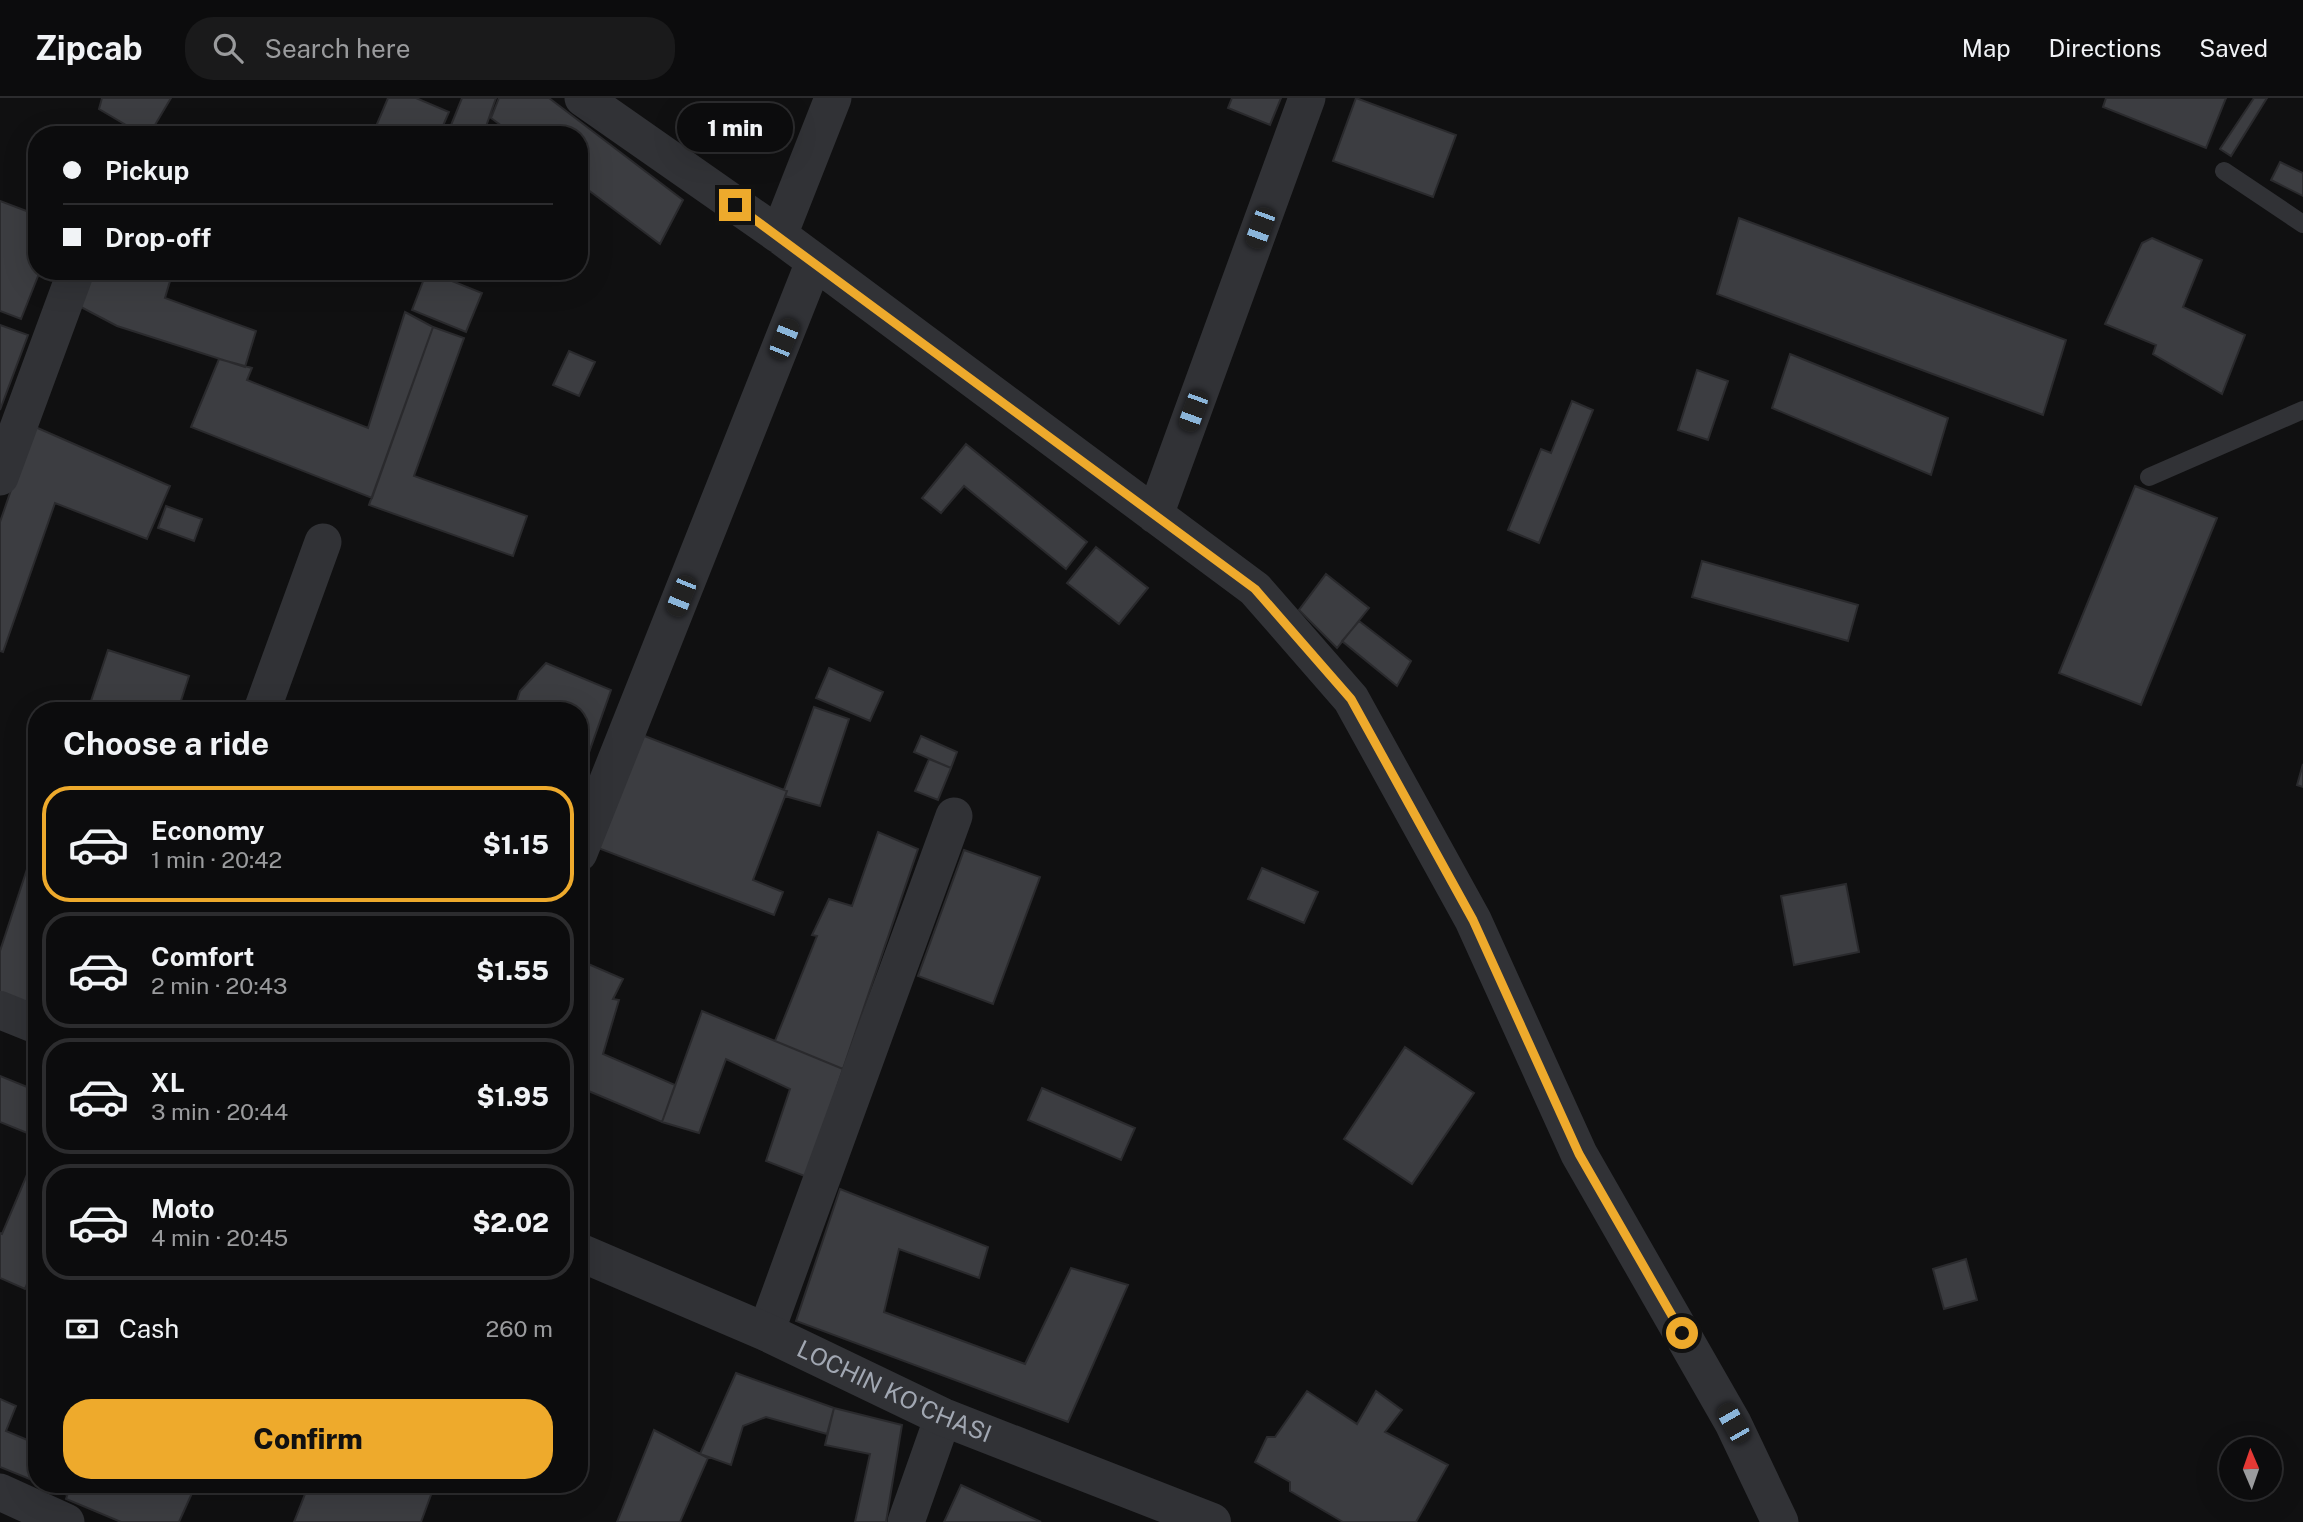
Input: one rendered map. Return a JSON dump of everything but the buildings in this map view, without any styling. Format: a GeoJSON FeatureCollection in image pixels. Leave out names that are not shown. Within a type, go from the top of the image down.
{"type":"FeatureCollection","features":[{"type":"Feature","properties":{"kind":"street"},"geometry":{"type":"LineString","coordinates":[[583,98],[779,235],[1255,589],[1351,699],[1473,920],[1579,1154],[1733,1423],[1780,1522]]}},
{"type":"Feature","properties":{"kind":"street"},"geometry":{"type":"LineString","coordinates":[[779,235],[833,98]]}},
{"type":"Feature","properties":{"kind":"street"},"geometry":{"type":"LineString","coordinates":[[1154,515],[1307,98]]}},
{"type":"Feature","properties":{"kind":"street"},"geometry":{"type":"LineString","coordinates":[[588,830],[814,262]]}},
{"type":"Feature","properties":{"kind":"street"},"geometry":{"type":"LineString","coordinates":[[0,477],[72,280]]}},
{"type":"Feature","properties":{"kind":"street"},"geometry":{"type":"LineString","coordinates":[[265,702],[323,542]]}},
{"type":"Feature","properties":{"kind":"street"},"geometry":{"type":"LineString","coordinates":[[766,1332],[954,816]]}},
{"type":"Feature","properties":{"kind":"street"},"geometry":{"type":"LineString","coordinates":[[0,1010],[28,1022]]}},
{"type":"Feature","properties":{"kind":"street","name":"LOCHIN KO'CHASI"},"geometry":{"type":"LineString","coordinates":[[588,1256],[766,1332],[943,1417],[1212,1522]]}},
{"type":"Feature","properties":{"kind":"street"},"geometry":{"type":"LineString","coordinates":[[906,1522],[943,1417]]}},
{"type":"Feature","properties":{"kind":"street"},"geometry":{"type":"LineString","coordinates":[[0,1492],[66,1522]]}},
{"type":"Feature","properties":{"kind":"lane"},"geometry":{"type":"LineString","coordinates":[[2224,171],[2303,224]]}},
{"type":"Feature","properties":{"kind":"lane"},"geometry":{"type":"LineString","coordinates":[[2149,478],[2303,410]]}},
{"type":"Feature","properties":{"kind":"route"},"geometry":{"type":"LineString","coordinates":[[735,205],[1255,589],[1351,699],[1473,920],[1579,1154],[1682,1333]]}}]}
